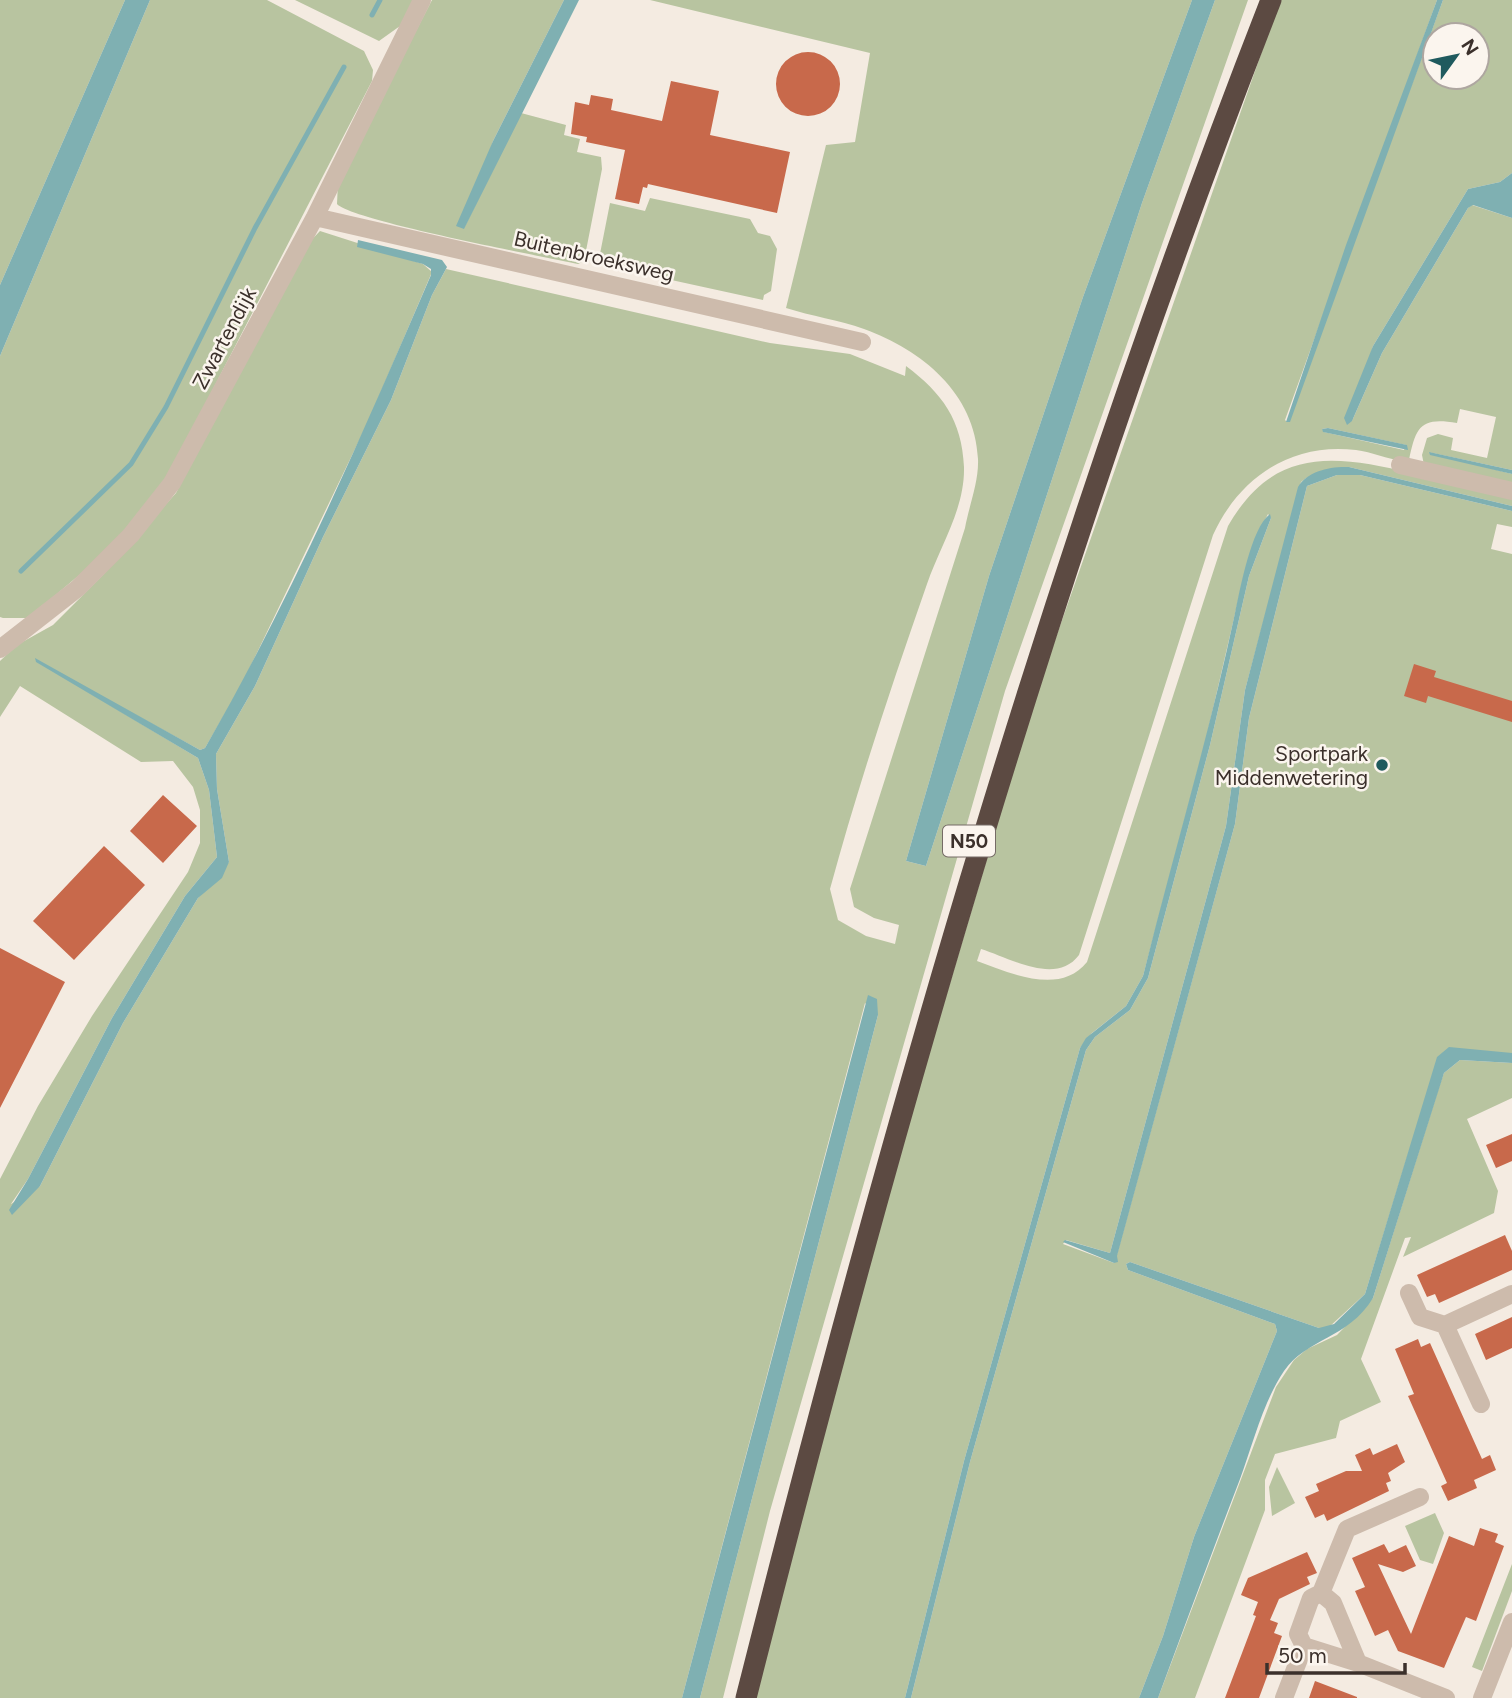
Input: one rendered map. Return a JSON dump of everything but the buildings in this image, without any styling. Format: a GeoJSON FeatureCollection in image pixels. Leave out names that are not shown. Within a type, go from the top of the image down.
{"type":"FeatureCollection","features":[{"type":"Feature","properties":{"kind":"highway","name":"N50"},"geometry":{"type":"LineString","coordinates":[[735,1698],[874,1167],[943,923],[1111,407],[1258,0]]}},
{"type":"Feature","properties":{"kind":"highway","name":"N50"},"geometry":{"type":"LineString","coordinates":[[746,1698],[881,1184],[955,925],[1035,670],[1122,408],[1271,0]]}},
{"type":"Feature","properties":{"kind":"street","name":"Zwartendijk"},"geometry":{"type":"LineString","coordinates":[[0,649],[78,588],[131,535],[172,483],[315,217],[422,0]]}},
{"type":"Feature","properties":{"kind":"street","name":"Buitenbroeksweg"},"geometry":{"type":"LineString","coordinates":[[315,217],[862,342]]}},
{"type":"Feature","properties":{"kind":"street"},"geometry":{"type":"LineString","coordinates":[[1400,466],[1512,491]]}},
{"type":"Feature","properties":{"kind":"street"},"geometry":{"type":"LineString","coordinates":[[1409,1293],[1420,1317],[1445,1325],[1512,1294]]}},
{"type":"Feature","properties":{"kind":"street"},"geometry":{"type":"LineString","coordinates":[[1445,1325],[1480,1404]]}},
{"type":"Feature","properties":{"kind":"street"},"geometry":{"type":"LineString","coordinates":[[1420,1497],[1347,1529],[1321,1593],[1311,1598],[1298,1634],[1304,1646],[1358,1663],[1446,1698]]}},
{"type":"Feature","properties":{"kind":"street"},"geometry":{"type":"LineString","coordinates":[[1321,1593],[1333,1603],[1358,1663]]}},
{"type":"Feature","properties":{"kind":"street"},"geometry":{"type":"LineString","coordinates":[[1482,1698],[1507,1648],[1512,1622]]}},
{"type":"Feature","properties":{"kind":"street"},"geometry":{"type":"LineString","coordinates":[[1284,1698],[1304,1646]]}},
{"type":"Feature","properties":{"kind":"green space"},"geometry":{"type":"Polygon","coordinates":[[[0,0],[125,0],[0,285],[0,0]]]}},
{"type":"Feature","properties":{"kind":"green space"},"geometry":{"type":"Polygon","coordinates":[[[150,0],[267,0],[364,51],[373,70],[372,81],[162,488],[103,555],[39,609],[26,618],[3,618],[0,617],[0,356],[150,0]]]}},
{"type":"Feature","properties":{"kind":"green space"},"geometry":{"type":"Polygon","coordinates":[[[295,0],[413,0],[400,26],[379,41],[295,0]]]}},
{"type":"Feature","properties":{"kind":"green space"},"geometry":{"type":"Polygon","coordinates":[[[432,0],[564,0],[493,141],[464,228],[521,113],[566,125],[564,135],[580,139],[577,152],[601,157],[602,169],[584,261],[578,264],[450,237],[376,219],[337,204],[338,182],[432,0]]]}},
{"type":"Feature","properties":{"kind":"green space"},"geometry":{"type":"Polygon","coordinates":[[[650,0],[1192,0],[1083,297],[989,576],[906,861],[926,866],[1142,203],[1215,0],[1248,0],[1005,691],[770,1511],[723,1698],[700,1698],[878,1015],[865,1003],[682,1698],[0,1698],[0,1179],[38,1106],[92,1016],[188,872],[200,843],[200,810],[193,787],[173,761],[141,762],[20,686],[0,717],[0,661],[17,645],[53,625],[102,576],[176,493],[301,251],[320,231],[423,264],[432,272],[368,422],[241,686],[205,748],[200,750],[35,660],[198,758],[209,790],[217,857],[185,896],[112,1018],[28,1179],[11,1204],[40,1186],[123,1023],[198,898],[229,862],[217,789],[216,754],[255,686],[323,537],[391,400],[432,295],[446,269],[770,343],[850,354],[905,376],[906,366],[940,397],[948,409],[962,450],[964,467],[960,498],[888,697],[830,889],[838,920],[866,936],[895,944],[899,925],[874,918],[854,907],[850,889],[965,528],[978,467],[975,435],[956,394],[942,377],[906,349],[864,329],[786,308],[826,145],[855,142],[870,53],[650,0]]]}},
{"type":"Feature","properties":{"kind":"green space"},"geometry":{"type":"Polygon","coordinates":[[[1280,0],[1437,0],[1429,21],[1421,21],[1421,44],[1285,420],[1287,422],[1421,60],[1421,91],[1491,91],[1491,21],[1435,21],[1443,0],[1512,0],[1512,173],[1500,182],[1468,189],[1373,346],[1352,421],[1382,353],[1468,208],[1472,205],[1512,218],[1512,470],[1428,452],[1512,474],[1512,485],[1424,465],[1422,455],[1427,438],[1438,434],[1453,438],[1451,450],[1487,458],[1496,417],[1460,409],[1457,423],[1435,421],[1422,426],[1414,439],[1409,460],[1396,460],[1356,450],[1332,449],[1289,458],[1253,481],[1237,497],[1213,535],[1079,955],[1069,964],[1046,969],[1019,963],[981,949],[977,961],[1019,976],[1049,980],[1076,972],[1087,962],[1228,526],[1246,500],[1265,481],[1286,469],[1308,463],[1357,462],[1512,495],[1512,506],[1349,467],[1306,478],[1301,482],[1245,690],[1226,826],[1110,1253],[1066,1240],[1063,1244],[1114,1263],[1116,1258],[1235,824],[1249,718],[1307,486],[1337,475],[1360,475],[1512,511],[1512,527],[1497,524],[1491,549],[1512,554],[1512,1059],[1445,1054],[1409,1151],[1365,1294],[1328,1328],[1319,1328],[1130,1262],[1126,1264],[1128,1270],[1275,1324],[1277,1331],[1194,1537],[1163,1636],[1139,1698],[911,1698],[970,1462],[1086,1050],[1095,1037],[1130,1010],[1148,978],[1210,745],[1249,576],[1271,518],[1268,514],[1254,542],[1244,575],[1205,743],[1143,976],[1126,1006],[1092,1033],[1080,1048],[964,1461],[905,1698],[754,1698],[838,1360],[1034,700],[1280,0]],[[1328,428],[1322,429],[1324,432],[1404,450],[1406,445],[1328,428]]]}},
{"type":"Feature","properties":{"kind":"green space"},"geometry":{"type":"Polygon","coordinates":[[[650,198],[750,219],[758,233],[770,236],[777,249],[771,291],[764,295],[763,300],[598,264],[610,203],[645,211],[650,198]]]}},
{"type":"Feature","properties":{"kind":"green space"},"geometry":{"type":"Polygon","coordinates":[[[1460,1060],[1512,1063],[1512,1098],[1467,1119],[1498,1191],[1494,1213],[1403,1257],[1411,1237],[1405,1238],[1361,1359],[1381,1402],[1340,1421],[1336,1438],[1275,1454],[1265,1480],[1265,1510],[1195,1698],[1158,1698],[1276,1387],[1294,1360],[1307,1349],[1337,1335],[1373,1298],[1444,1073],[1460,1060]]]}},
{"type":"Feature","properties":{"kind":"green space"},"geometry":{"type":"Polygon","coordinates":[[[1277,1467],[1295,1503],[1272,1516],[1269,1487],[1277,1467]]]}},
{"type":"Feature","properties":{"kind":"green space"},"geometry":{"type":"Polygon","coordinates":[[[1435,1513],[1444,1533],[1433,1564],[1420,1560],[1405,1526],[1435,1513]]]}},
{"type":"Feature","properties":{"kind":"green space"},"geometry":{"type":"Polygon","coordinates":[[[1512,1564],[1512,1591],[1482,1671],[1472,1667],[1512,1564]]]}},
{"type":"Feature","properties":{"kind":"water"},"geometry":{"type":"Polygon","coordinates":[[[125,0],[150,0],[0,356],[0,285],[125,0]]]}},
{"type":"Feature","properties":{"kind":"water"},"geometry":{"type":"Polygon","coordinates":[[[564,0],[579,0],[464,229],[456,226],[493,141],[564,0]]]}},
{"type":"Feature","properties":{"kind":"water"},"geometry":{"type":"Polygon","coordinates":[[[1192,0],[1215,0],[1142,203],[926,866],[906,861],[989,576],[1083,297],[1192,0]]]}},
{"type":"Feature","properties":{"kind":"water"},"geometry":{"type":"Polygon","coordinates":[[[1437,0],[1443,0],[1435,21],[1429,21],[1437,0]]]}},
{"type":"Feature","properties":{"kind":"water"},"geometry":{"type":"Polygon","coordinates":[[[1421,43],[1421,61],[1290,422],[1286,422],[1346,245],[1421,43]]]}},
{"type":"Feature","properties":{"kind":"water"},"geometry":{"type":"Polygon","coordinates":[[[1512,173],[1512,218],[1473,205],[1468,208],[1382,353],[1352,421],[1347,425],[1344,418],[1373,346],[1468,189],[1500,182],[1512,173]]]}},
{"type":"Feature","properties":{"kind":"water"},"geometry":{"type":"Polygon","coordinates":[[[358,240],[442,260],[447,267],[432,295],[391,400],[323,537],[255,686],[216,754],[217,789],[229,862],[222,878],[198,898],[123,1023],[40,1186],[12,1215],[9,1210],[112,1018],[185,896],[217,857],[209,790],[198,758],[36,662],[35,658],[200,750],[205,748],[297,574],[431,275],[431,269],[423,264],[357,247],[358,240]]]}},
{"type":"Feature","properties":{"kind":"water"},"geometry":{"type":"Polygon","coordinates":[[[1322,429],[1407,445],[1408,450],[1323,432],[1322,429]]]}},
{"type":"Feature","properties":{"kind":"water"},"geometry":{"type":"Polygon","coordinates":[[[1429,452],[1512,470],[1512,474],[1430,455],[1429,452]]]}},
{"type":"Feature","properties":{"kind":"water"},"geometry":{"type":"Polygon","coordinates":[[[1335,467],[1349,467],[1512,506],[1512,511],[1360,475],[1337,475],[1307,486],[1249,718],[1235,824],[1117,1256],[1118,1262],[1114,1263],[1063,1242],[1065,1240],[1110,1253],[1226,826],[1245,690],[1298,487],[1313,473],[1335,467]]]}},
{"type":"Feature","properties":{"kind":"water"},"geometry":{"type":"Polygon","coordinates":[[[1270,514],[1271,518],[1249,576],[1210,745],[1148,978],[1130,1010],[1095,1037],[1086,1050],[970,1462],[911,1698],[905,1698],[964,1461],[1080,1048],[1086,1038],[1126,1006],[1143,976],[1214,705],[1247,560],[1257,532],[1270,514]]]}},
{"type":"Feature","properties":{"kind":"water"},"geometry":{"type":"Polygon","coordinates":[[[868,995],[877,999],[878,1015],[700,1698],[682,1698],[868,995]]]}},
{"type":"Feature","properties":{"kind":"water"},"geometry":{"type":"Polygon","coordinates":[[[1449,1047],[1512,1053],[1512,1063],[1460,1060],[1444,1073],[1373,1298],[1352,1322],[1304,1351],[1284,1371],[1259,1424],[1158,1698],[1139,1698],[1163,1636],[1194,1537],[1277,1331],[1275,1324],[1128,1270],[1126,1264],[1130,1262],[1319,1328],[1334,1324],[1365,1294],[1437,1057],[1449,1047]]]}},
{"type":"Feature","properties":{"kind":"waterway"},"geometry":{"type":"LineString","coordinates":[[372,15],[380,0]]}},
{"type":"Feature","properties":{"kind":"waterway"},"geometry":{"type":"LineString","coordinates":[[21,571],[131,464],[166,407],[255,228],[344,67]]}},
{"type":"Feature","properties":{"kind":"place","name":"Sportpark Middenwetering"},"geometry":{"type":"Point","coordinates":[1382,765]}}]}
